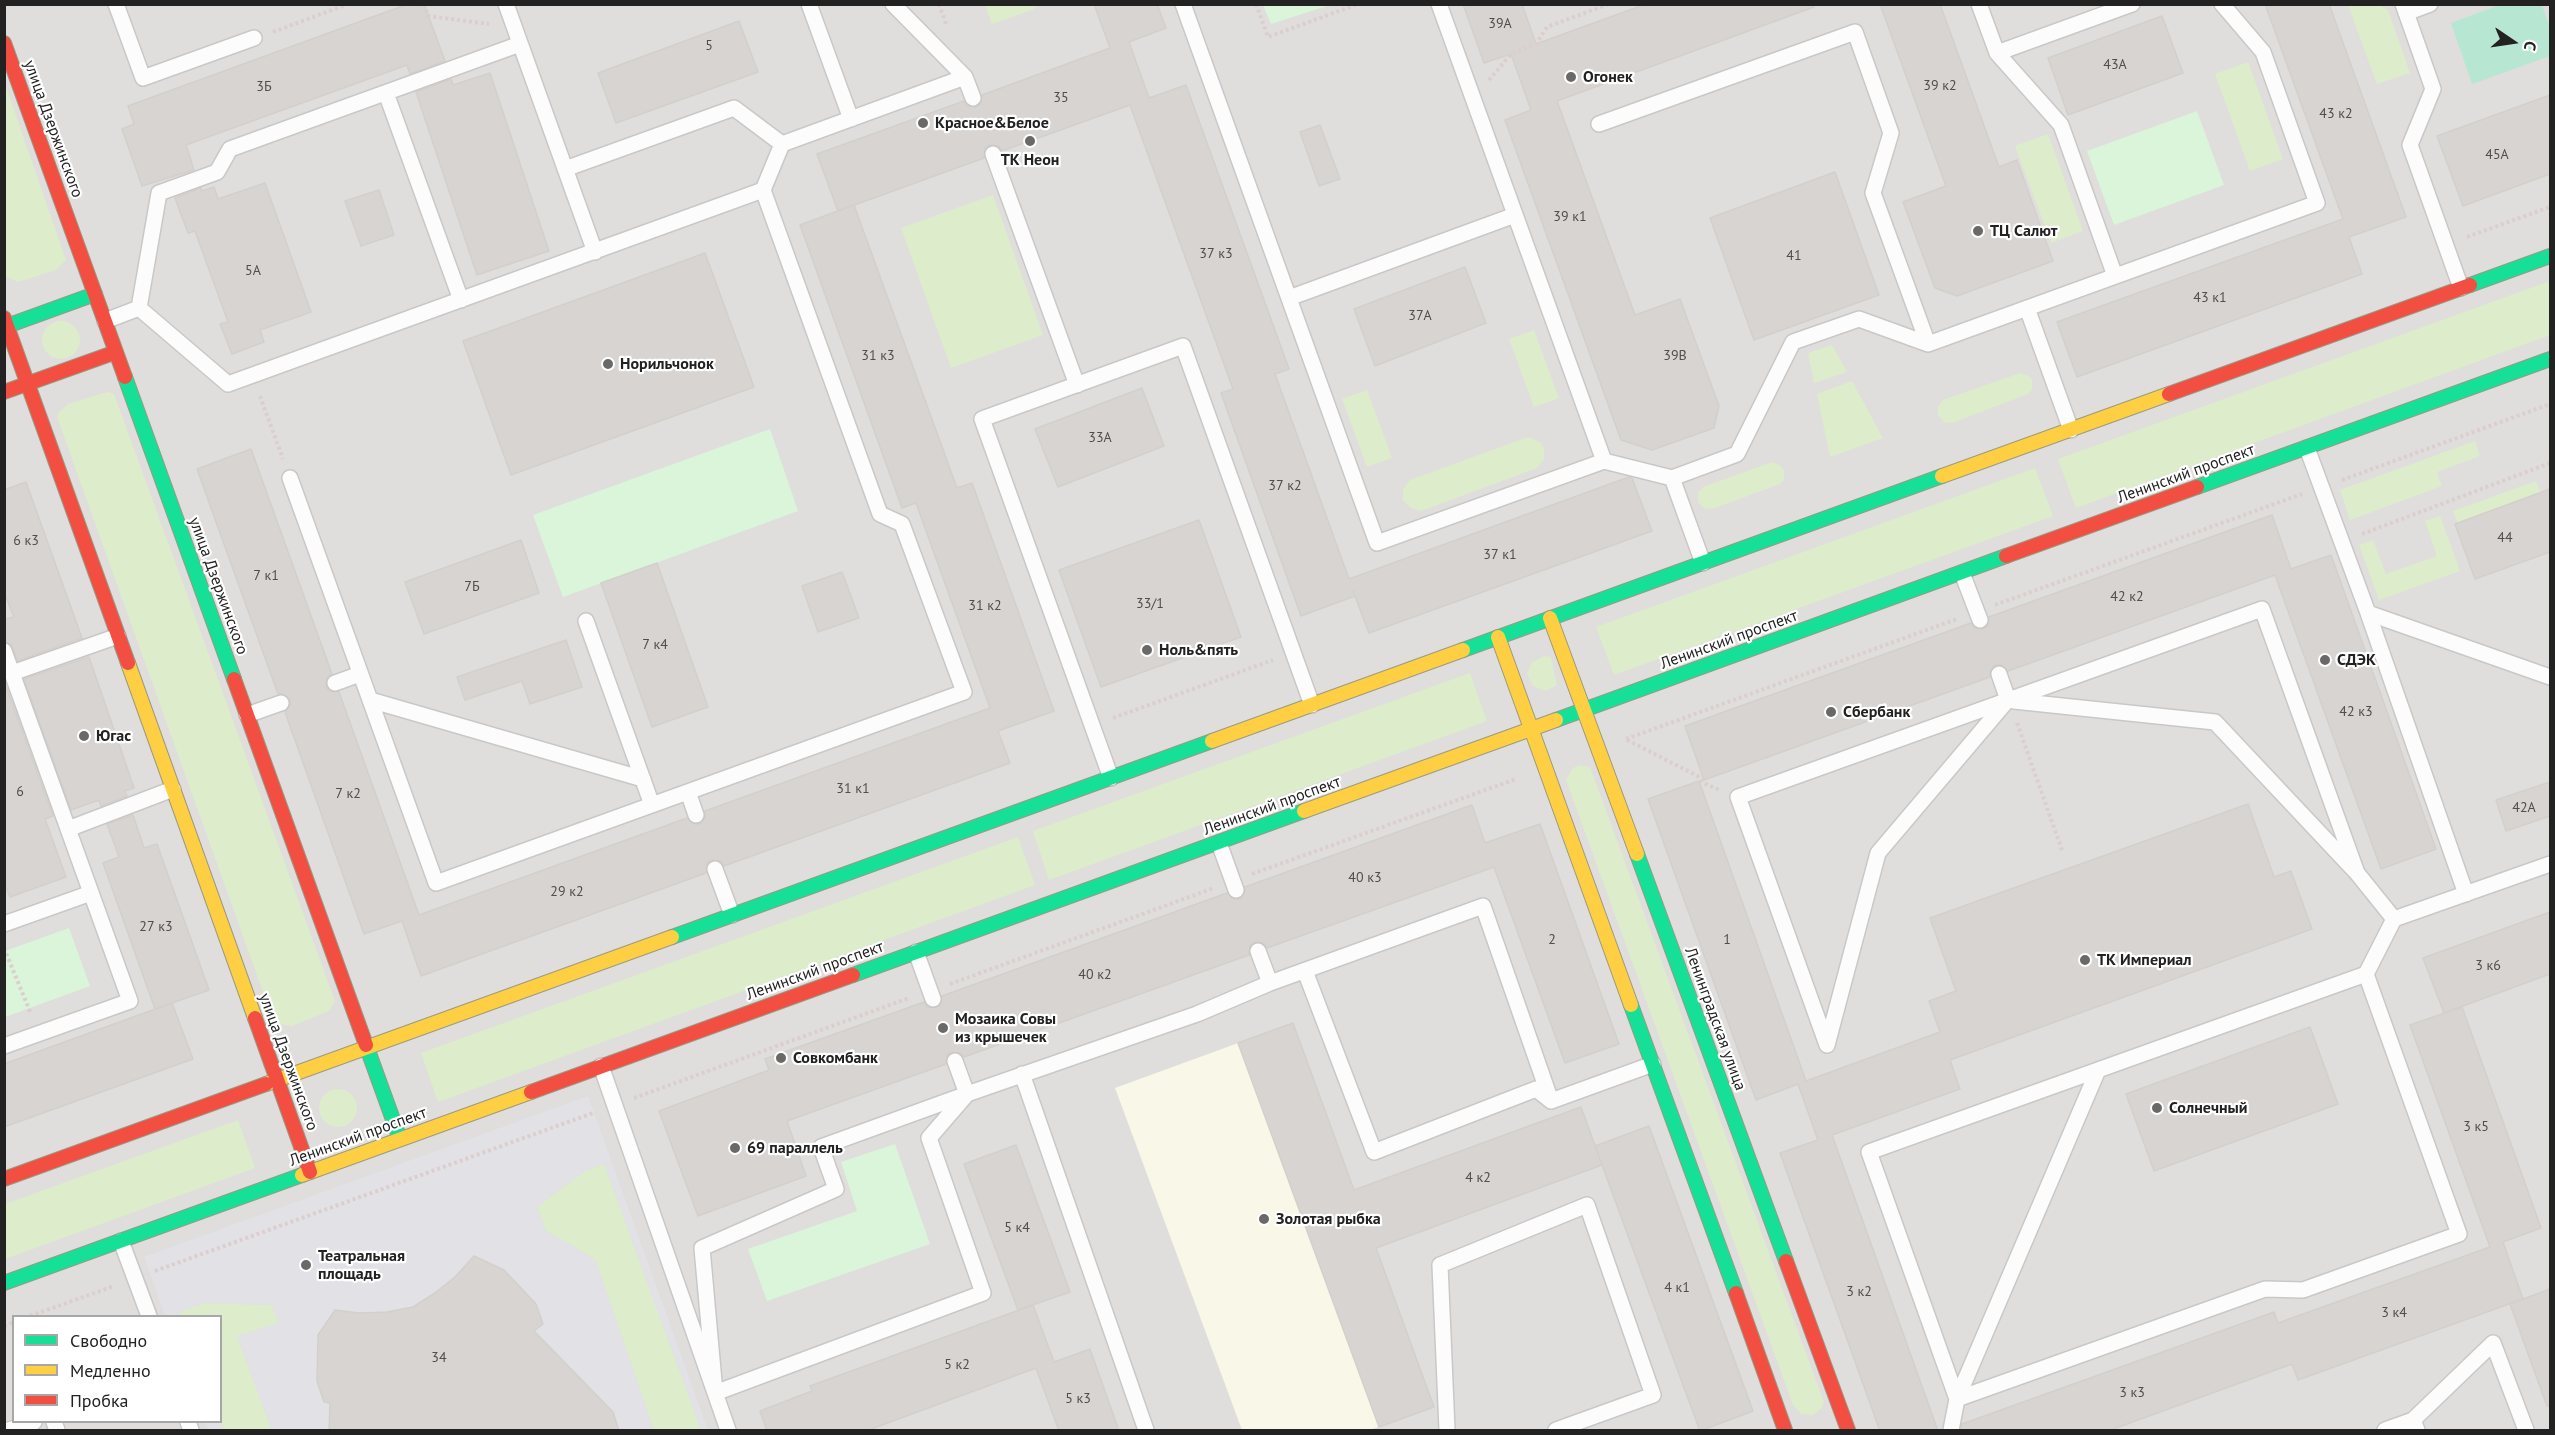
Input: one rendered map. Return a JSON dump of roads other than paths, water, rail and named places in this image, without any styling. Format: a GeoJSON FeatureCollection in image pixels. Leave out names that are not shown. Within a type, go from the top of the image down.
{"type":"FeatureCollection","features":[{"type":"Feature","properties":{"kind":"main road","name":"улица Дзержинского"},"geometry":{"type":"LineString","coordinates":[[4,43],[400,1139]]}},
{"type":"Feature","properties":{"kind":"main road"},"geometry":{"type":"LineString","coordinates":[[4,1179],[2550,256]]}},
{"type":"Feature","properties":{"kind":"main road"},"geometry":{"type":"LineString","coordinates":[[5,324],[95,294]]}},
{"type":"Feature","properties":{"kind":"main road","name":"улица Дзержинского"},"geometry":{"type":"LineString","coordinates":[[5,324],[309,1172]]}},
{"type":"Feature","properties":{"kind":"main road"},"geometry":{"type":"LineString","coordinates":[[4,392],[116,352]]}},
{"type":"Feature","properties":{"kind":"main road","name":"Ленинский проспект"},"geometry":{"type":"LineString","coordinates":[[4,1283],[2550,359]]}},
{"type":"Feature","properties":{"kind":"main road","name":"Ленинградская улица"},"geometry":{"type":"LineString","coordinates":[[1550,618],[1848,1431]]}},
{"type":"Feature","properties":{"kind":"main road"},"geometry":{"type":"LineString","coordinates":[[1498,637],[1785,1431]]}},
{"type":"Feature","properties":{"kind":"lane"},"geometry":{"type":"LineString","coordinates":[[116,4],[143,78],[254,38]]}},
{"type":"Feature","properties":{"kind":"lane"},"geometry":{"type":"LineString","coordinates":[[506,4],[595,252]]}},
{"type":"Feature","properties":{"kind":"lane"},"geometry":{"type":"LineString","coordinates":[[809,4],[851,119]]}},
{"type":"Feature","properties":{"kind":"lane"},"geometry":{"type":"LineString","coordinates":[[893,4],[965,77],[973,98]]}},
{"type":"Feature","properties":{"kind":"lane"},"geometry":{"type":"LineString","coordinates":[[1183,4],[1377,543],[1604,461],[1672,478],[1737,454],[1793,342],[1859,319],[1928,344],[2317,203],[2263,52],[2222,4]]}},
{"type":"Feature","properties":{"kind":"lane"},"geometry":{"type":"LineString","coordinates":[[1439,4],[1604,461]]}},
{"type":"Feature","properties":{"kind":"lane"},"geometry":{"type":"LineString","coordinates":[[1979,4],[1997,53],[2061,125],[2115,276]]}},
{"type":"Feature","properties":{"kind":"lane"},"geometry":{"type":"LineString","coordinates":[[1997,53],[2132,4]]}},
{"type":"Feature","properties":{"kind":"lane"},"geometry":{"type":"LineString","coordinates":[[2430,4],[2405,9],[2433,89],[2410,145],[2461,288]]}},
{"type":"Feature","properties":{"kind":"lane"},"geometry":{"type":"LineString","coordinates":[[1599,124],[1855,32],[1891,132],[1873,193],[1928,344]]}},
{"type":"Feature","properties":{"kind":"lane"},"geometry":{"type":"LineString","coordinates":[[139,308],[159,193],[217,172],[230,149],[520,44]]}},
{"type":"Feature","properties":{"kind":"lane"},"geometry":{"type":"LineString","coordinates":[[290,478],[436,883],[964,692],[902,524],[880,514],[764,190],[782,144],[965,77]]}},
{"type":"Feature","properties":{"kind":"lane"},"geometry":{"type":"LineString","coordinates":[[386,93],[461,300]]}},
{"type":"Feature","properties":{"kind":"lane"},"geometry":{"type":"LineString","coordinates":[[565,169],[734,108],[782,144]]}},
{"type":"Feature","properties":{"kind":"lane"},"geometry":{"type":"LineString","coordinates":[[993,154],[1077,385]]}},
{"type":"Feature","properties":{"kind":"lane"},"geometry":{"type":"LineString","coordinates":[[139,308],[228,384],[764,190]]}},
{"type":"Feature","properties":{"kind":"lane"},"geometry":{"type":"LineString","coordinates":[[1288,297],[1515,215]]}},
{"type":"Feature","properties":{"kind":"lane"},"geometry":{"type":"LineString","coordinates":[[105,321],[139,308]]}},
{"type":"Feature","properties":{"kind":"lane"},"geometry":{"type":"LineString","coordinates":[[2026,308],[2071,430]]}},
{"type":"Feature","properties":{"kind":"lane"},"geometry":{"type":"LineString","coordinates":[[1111,778],[982,419],[1183,346],[1312,705]]}},
{"type":"Feature","properties":{"kind":"lane"},"geometry":{"type":"LineString","coordinates":[[2307,448],[2368,613],[2466,894]]}},
{"type":"Feature","properties":{"kind":"lane"},"geometry":{"type":"LineString","coordinates":[[1672,478],[1703,563]]}},
{"type":"Feature","properties":{"kind":"lane"},"geometry":{"type":"LineString","coordinates":[[1962,573],[1978,616]]}},
{"type":"Feature","properties":{"kind":"lane"},"geometry":{"type":"LineString","coordinates":[[2008,700],[1878,853],[1827,1045],[1738,797],[2008,700],[2262,609],[2357,873]]}},
{"type":"Feature","properties":{"kind":"lane"},"geometry":{"type":"LineString","coordinates":[[2368,613],[2550,677]]}},
{"type":"Feature","properties":{"kind":"lane"},"geometry":{"type":"LineString","coordinates":[[586,621],[652,805]]}},
{"type":"Feature","properties":{"kind":"lane"},"geometry":{"type":"LineString","coordinates":[[12,672],[118,636]]}},
{"type":"Feature","properties":{"kind":"lane"},"geometry":{"type":"LineString","coordinates":[[4,651],[130,1000],[4,1046]]}},
{"type":"Feature","properties":{"kind":"lane"},"geometry":{"type":"LineString","coordinates":[[335,683],[360,674]]}},
{"type":"Feature","properties":{"kind":"lane"},"geometry":{"type":"LineString","coordinates":[[1999,674],[2008,700]]}},
{"type":"Feature","properties":{"kind":"lane"},"geometry":{"type":"LineString","coordinates":[[370,700],[643,779]]}},
{"type":"Feature","properties":{"kind":"lane"},"geometry":{"type":"LineString","coordinates":[[2008,700],[2215,722],[2357,873],[2394,919]]}},
{"type":"Feature","properties":{"kind":"lane"},"geometry":{"type":"LineString","coordinates":[[247,715],[281,703]]}},
{"type":"Feature","properties":{"kind":"lane"},"geometry":{"type":"LineString","coordinates":[[68,829],[173,789]]}},
{"type":"Feature","properties":{"kind":"lane"},"geometry":{"type":"LineString","coordinates":[[688,792],[696,815]]}},
{"type":"Feature","properties":{"kind":"lane"},"geometry":{"type":"LineString","coordinates":[[1219,843],[1235,885]]}},
{"type":"Feature","properties":{"kind":"lane"},"geometry":{"type":"LineString","coordinates":[[1957,1399],[1869,1152],[2366,974],[2394,919],[2550,864]]}},
{"type":"Feature","properties":{"kind":"lane"},"geometry":{"type":"LineString","coordinates":[[715,869],[732,915]]}},
{"type":"Feature","properties":{"kind":"lane"},"geometry":{"type":"LineString","coordinates":[[4,924],[91,893]]}},
{"type":"Feature","properties":{"kind":"lane"},"geometry":{"type":"LineString","coordinates":[[715,1393],[702,1248],[836,1189],[821,1147],[1197,1014],[1270,983],[1483,906],[1551,1101]]}},
{"type":"Feature","properties":{"kind":"lane"},"geometry":{"type":"LineString","coordinates":[[1258,951],[1270,983]]}},
{"type":"Feature","properties":{"kind":"lane"},"geometry":{"type":"LineString","coordinates":[[915,952],[931,995]]}},
{"type":"Feature","properties":{"kind":"lane"},"geometry":{"type":"LineString","coordinates":[[1305,971],[1374,1152],[1536,1089],[1551,1101]]}},
{"type":"Feature","properties":{"kind":"lane"},"geometry":{"type":"LineString","coordinates":[[1957,1399],[2265,1289],[2303,1290],[2459,1234],[2366,974]]}},
{"type":"Feature","properties":{"kind":"lane"},"geometry":{"type":"LineString","coordinates":[[955,1060],[967,1094]]}},
{"type":"Feature","properties":{"kind":"lane"},"geometry":{"type":"LineString","coordinates":[[1551,1101],[1653,1064]]}},
{"type":"Feature","properties":{"kind":"lane"},"geometry":{"type":"LineString","coordinates":[[601,1066],[728,1431]]}},
{"type":"Feature","properties":{"kind":"lane"},"geometry":{"type":"LineString","coordinates":[[1951,1431],[1957,1399],[2098,1070]]}},
{"type":"Feature","properties":{"kind":"lane"},"geometry":{"type":"LineString","coordinates":[[1022,1074],[1146,1431]]}},
{"type":"Feature","properties":{"kind":"lane"},"geometry":{"type":"LineString","coordinates":[[715,1393],[983,1293],[929,1138],[967,1094]]}},
{"type":"Feature","properties":{"kind":"lane"},"geometry":{"type":"LineString","coordinates":[[1446,1431],[1440,1265],[1587,1205],[1653,1395],[1556,1431]]}},
{"type":"Feature","properties":{"kind":"lane"},"geometry":{"type":"LineString","coordinates":[[121,1240],[148,1315]]}},
{"type":"Feature","properties":{"kind":"lane"},"geometry":{"type":"LineString","coordinates":[[2385,1431],[2415,1425],[2493,1343],[2526,1431]]}},
{"type":"Feature","properties":{"kind":"lane"},"geometry":{"type":"LineString","coordinates":[[9,1431],[31,1423]]}},
{"type":"Feature","properties":{"kind":"place","name":"Огонек"},"geometry":{"type":"Point","coordinates":[1571,77]}},
{"type":"Feature","properties":{"kind":"place","name":"Красное&Белое"},"geometry":{"type":"Point","coordinates":[923,123]}},
{"type":"Feature","properties":{"kind":"place","name":"ТК Неон"},"geometry":{"type":"Point","coordinates":[1030,141]}},
{"type":"Feature","properties":{"kind":"place","name":"ТЦ Салют"},"geometry":{"type":"Point","coordinates":[1978,231]}},
{"type":"Feature","properties":{"kind":"place","name":"Норильчонок"},"geometry":{"type":"Point","coordinates":[608,364]}},
{"type":"Feature","properties":{"kind":"place","name":"Ноль&пять"},"geometry":{"type":"Point","coordinates":[1147,650]}},
{"type":"Feature","properties":{"kind":"place","name":"СДЭК"},"geometry":{"type":"Point","coordinates":[2325,660]}},
{"type":"Feature","properties":{"kind":"place","name":"Сбербанк"},"geometry":{"type":"Point","coordinates":[1831,712]}},
{"type":"Feature","properties":{"kind":"place","name":"Югас"},"geometry":{"type":"Point","coordinates":[84,736]}},
{"type":"Feature","properties":{"kind":"place","name":"ТК Империал"},"geometry":{"type":"Point","coordinates":[2085,960]}},
{"type":"Feature","properties":{"kind":"place","name":"Мозаика Совы из крышечек"},"geometry":{"type":"Point","coordinates":[943,1028]}},
{"type":"Feature","properties":{"kind":"place","name":"Совкомбанк"},"geometry":{"type":"Point","coordinates":[781,1058]}},
{"type":"Feature","properties":{"kind":"place","name":"Солнечный"},"geometry":{"type":"Point","coordinates":[2157,1108]}},
{"type":"Feature","properties":{"kind":"place","name":"69 параллель"},"geometry":{"type":"Point","coordinates":[735,1148]}},
{"type":"Feature","properties":{"kind":"place","name":"Золотая рыбка"},"geometry":{"type":"Point","coordinates":[1264,1219]}},
{"type":"Feature","properties":{"kind":"place","name":"Театральная площадь"},"geometry":{"type":"Point","coordinates":[306,1265]}}]}
